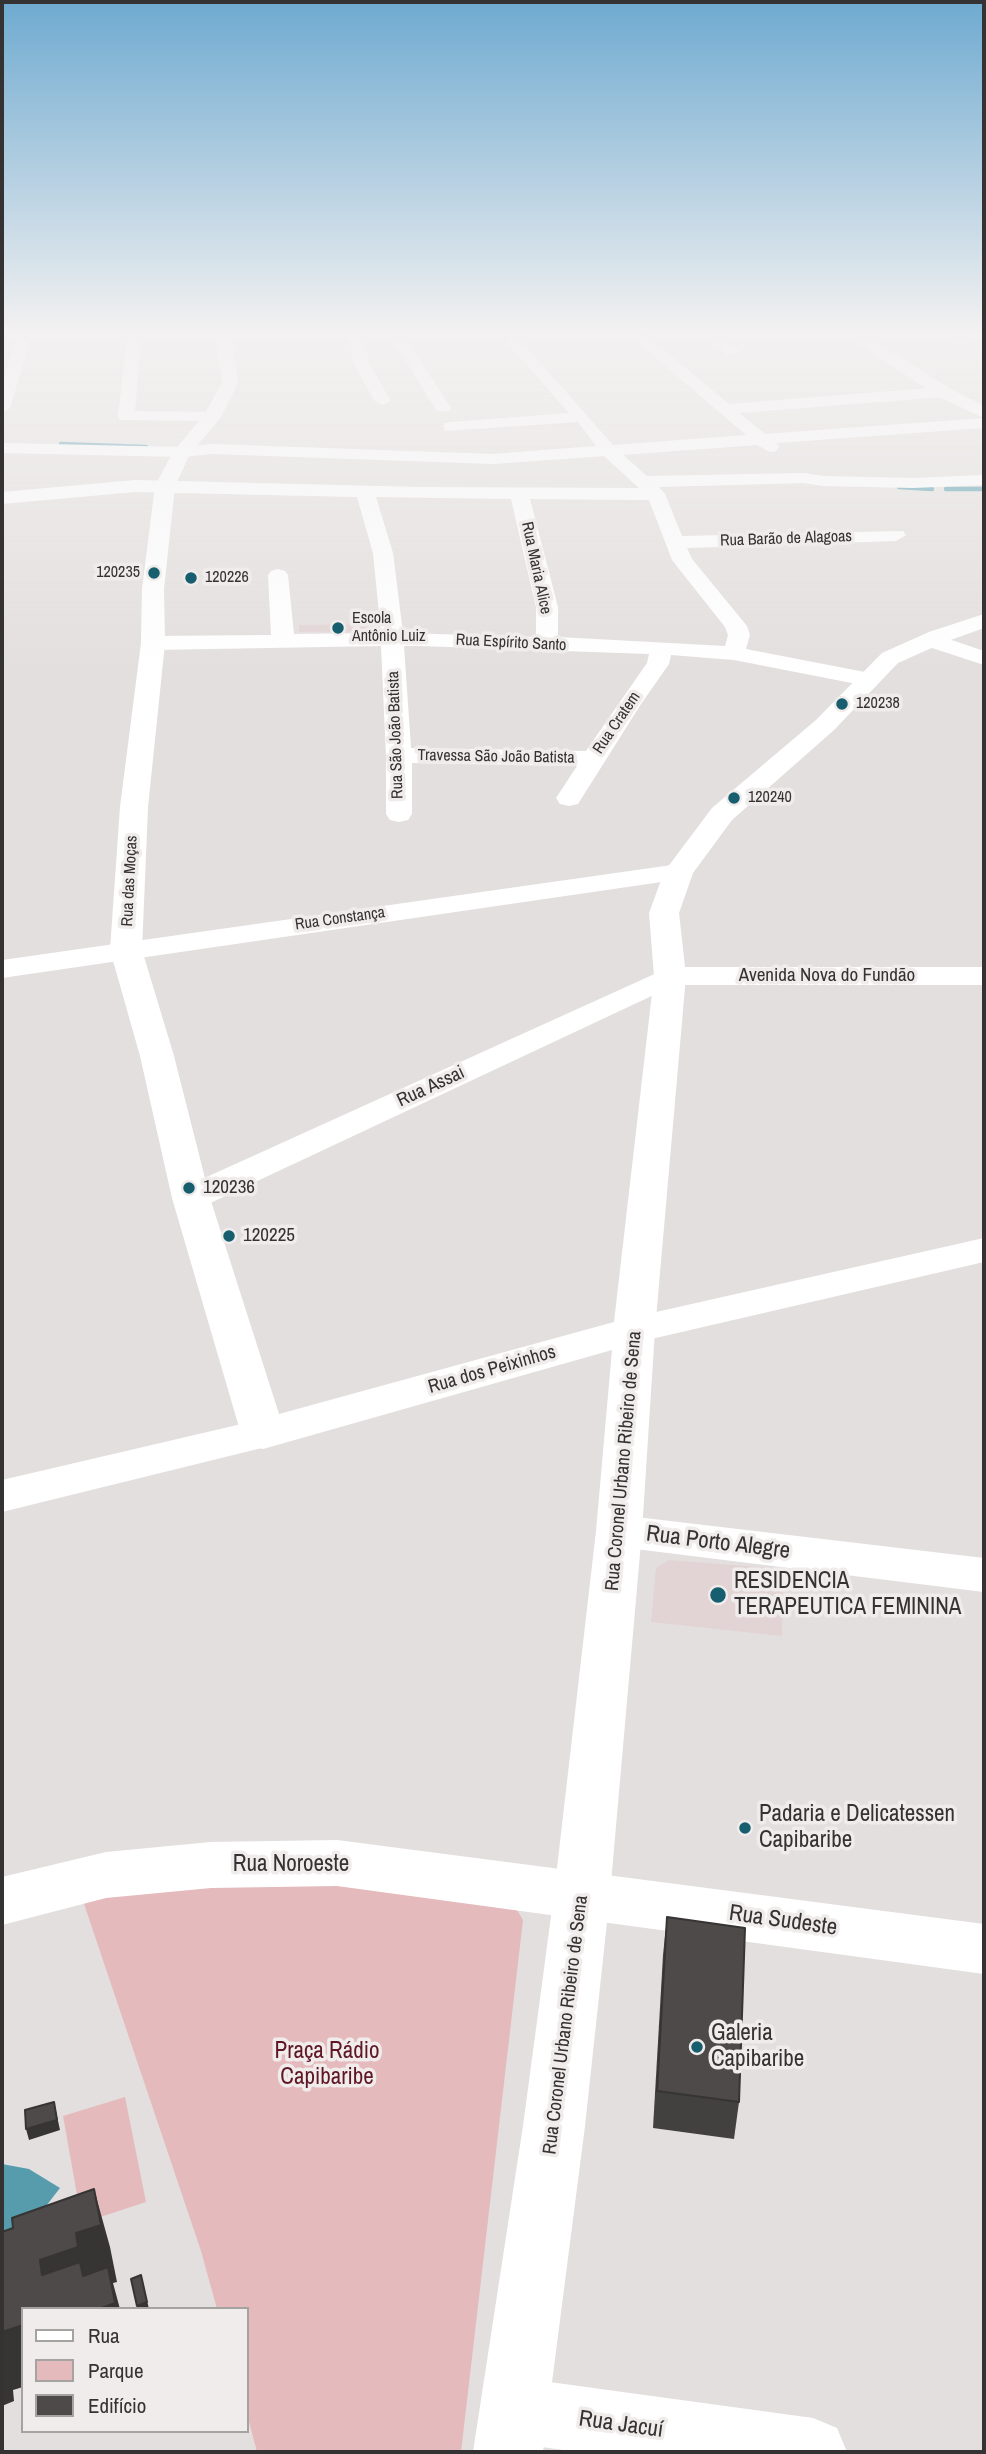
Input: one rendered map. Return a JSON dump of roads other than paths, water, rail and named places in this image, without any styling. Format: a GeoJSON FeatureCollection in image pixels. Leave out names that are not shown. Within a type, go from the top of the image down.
{"type":"FeatureCollection","features":[{"type":"Feature","properties":{"kind":"street"},"geometry":{"type":"LineString","coordinates":[[147,446],[493,459],[615,456],[699,446]]}},
{"type":"Feature","properties":{"kind":"street"},"geometry":{"type":"LineString","coordinates":[[606,446],[650,488],[689,570],[736,626],[739,635],[734,653]]}},
{"type":"Feature","properties":{"kind":"street"},"geometry":{"type":"LineString","coordinates":[[768,446],[804,478]]}},
{"type":"Feature","properties":{"kind":"street"},"geometry":{"type":"LineString","coordinates":[[2,448],[186,447]]}},
{"type":"Feature","properties":{"kind":"street","name":"Rua das Moças"},"geometry":{"type":"LineString","coordinates":[[186,447],[165,486],[153,589],[153,643],[134,807],[127,950],[157,1056],[191,1198],[263,1434]]}},
{"type":"Feature","properties":{"kind":"street"},"geometry":{"type":"LineString","coordinates":[[3,494],[114,486],[519,493],[804,478],[824,481],[984,480]]}},
{"type":"Feature","properties":{"kind":"street"},"geometry":{"type":"LineString","coordinates":[[932,482],[947,496],[960,500]]}},
{"type":"Feature","properties":{"kind":"street","name":"Rua São João Batista"},"geometry":{"type":"LineString","coordinates":[[365,491],[383,553],[392,639],[399,755],[399,814]]}},
{"type":"Feature","properties":{"kind":"street","name":"Rua Maria Alice"},"geometry":{"type":"LineString","coordinates":[[519,493],[547,607],[548,644]]}},
{"type":"Feature","properties":{"kind":"street","name":"Rua Barão de Alagoas"},"geometry":{"type":"LineString","coordinates":[[675,542],[896,536]]}},
{"type":"Feature","properties":{"kind":"street"},"geometry":{"type":"LineString","coordinates":[[278,575],[283,641]]}},
{"type":"Feature","properties":{"kind":"street","name":"Rua Coronel Urbano Ribeiro de Sena"},"geometry":{"type":"LineString","coordinates":[[511,2431],[554,2126],[582,1894],[619,1531],[634,1330],[670,976],[664,913],[679,872],[722,814],[825,724],[867,679],[890,659],[931,639],[984,621]]}},
{"type":"Feature","properties":{"kind":"street","name":"Rua Espírito Santo"},"geometry":{"type":"LineString","coordinates":[[153,643],[392,639],[662,648],[734,653],[867,679]]}},
{"type":"Feature","properties":{"kind":"street"},"geometry":{"type":"LineString","coordinates":[[931,639],[984,658]]}},
{"type":"Feature","properties":{"kind":"street","name":"Rua Cratem"},"geometry":{"type":"LineString","coordinates":[[569,798],[658,664],[662,648]]}},
{"type":"Feature","properties":{"kind":"street","name":"Travessa São João Batista"},"geometry":{"type":"LineString","coordinates":[[399,755],[593,759]]}},
{"type":"Feature","properties":{"kind":"street","name":"Rua Constança"},"geometry":{"type":"LineString","coordinates":[[2,969],[679,872]]}},
{"type":"Feature","properties":{"kind":"street","name":"Avenida Nova do Fundão"},"geometry":{"type":"LineString","coordinates":[[670,976],[984,976]]}},
{"type":"Feature","properties":{"kind":"street","name":"Rua Assai"},"geometry":{"type":"LineString","coordinates":[[191,1198],[670,976]]}},
{"type":"Feature","properties":{"kind":"street","name":"Rua dos Peixinhos"},"geometry":{"type":"LineString","coordinates":[[2,1496],[263,1434],[634,1330],[984,1250]]}},
{"type":"Feature","properties":{"kind":"street","name":"Rua Porto Alegre"},"geometry":{"type":"LineString","coordinates":[[619,1531],[984,1575]]}},
{"type":"Feature","properties":{"kind":"street","name":"Rua Noroeste"},"geometry":{"type":"LineString","coordinates":[[2,1901],[106,1875],[211,1865],[337,1863],[582,1894]]}},
{"type":"Feature","properties":{"kind":"street","name":"Rua Sudeste"},"geometry":{"type":"LineString","coordinates":[[582,1894],[984,1949]]}},
{"type":"Feature","properties":{"kind":"street","name":"Rua Jacuí"},"geometry":{"type":"LineString","coordinates":[[511,2431],[813,2452]]}},
{"type":"Feature","properties":{"kind":"water"},"geometry":{"type":"Polygon","coordinates":[[[2,2164],[29,2169],[60,2188],[43,2210],[2,2252],[2,2164]]]}},
{"type":"Feature","properties":{"kind":"waterway"},"geometry":{"type":"LineString","coordinates":[[104,446],[146,447]]}},
{"type":"Feature","properties":{"kind":"waterway"},"geometry":{"type":"LineString","coordinates":[[899,487],[932,489]]}},
{"type":"Feature","properties":{"kind":"waterway"},"geometry":{"type":"LineString","coordinates":[[946,489],[984,489]]}},
{"type":"Feature","properties":{"kind":"place","name":"120235"},"geometry":{"type":"Point","coordinates":[154,573]}},
{"type":"Feature","properties":{"kind":"place","name":"120226"},"geometry":{"type":"Point","coordinates":[191,578]}},
{"type":"Feature","properties":{"kind":"place","name":"Escola Antônio Luiz"},"geometry":{"type":"Point","coordinates":[338,628]}},
{"type":"Feature","properties":{"kind":"place","name":"120238"},"geometry":{"type":"Point","coordinates":[842,704]}},
{"type":"Feature","properties":{"kind":"place","name":"120240"},"geometry":{"type":"Point","coordinates":[734,798]}},
{"type":"Feature","properties":{"kind":"place","name":"120236"},"geometry":{"type":"Point","coordinates":[189,1188]}},
{"type":"Feature","properties":{"kind":"place","name":"120225"},"geometry":{"type":"Point","coordinates":[229,1236]}},
{"type":"Feature","properties":{"kind":"place","name":"RESIDENCIA TERAPEUTICA FEMININA"},"geometry":{"type":"Point","coordinates":[718,1595]}},
{"type":"Feature","properties":{"kind":"place","name":"Padaria e Delicatessen Capibaribe"},"geometry":{"type":"Point","coordinates":[745,1828]}},
{"type":"Feature","properties":{"kind":"place","name":"Galeria Capibaribe"},"geometry":{"type":"Point","coordinates":[697,2047]}},
{"type":"Feature","properties":{"kind":"park label","name":"Praça Rádio Capibaribe"},"geometry":{"type":"Point","coordinates":[327,2065]}}]}
